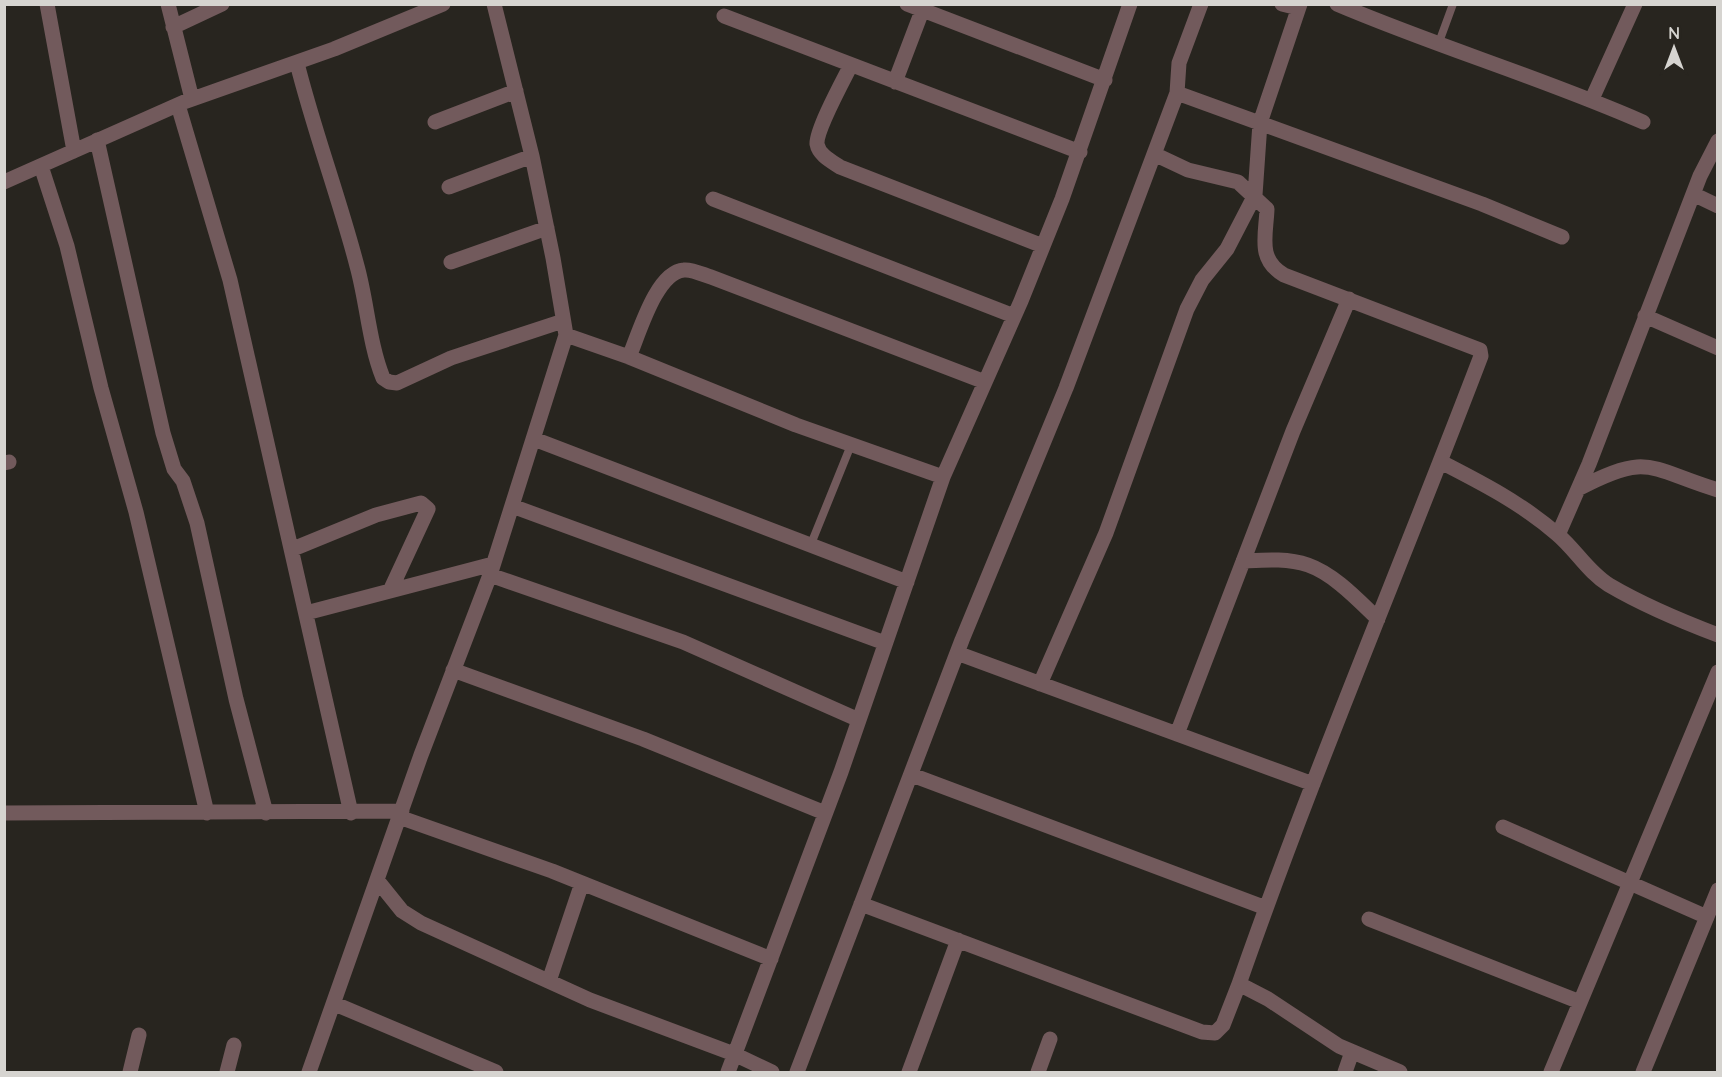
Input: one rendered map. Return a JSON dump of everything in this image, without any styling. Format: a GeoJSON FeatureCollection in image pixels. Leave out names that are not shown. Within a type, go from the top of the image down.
{"type":"FeatureCollection","features":[{"type":"Feature","properties":{"kind":"street"},"geometry":{"type":"LineString","coordinates":[[47,4],[74,151]]}},
{"type":"Feature","properties":{"kind":"street"},"geometry":{"type":"LineString","coordinates":[[168,4],[192,99]]}},
{"type":"Feature","properties":{"kind":"street"},"geometry":{"type":"LineString","coordinates":[[173,27],[222,4]]}},
{"type":"Feature","properties":{"kind":"street"},"geometry":{"type":"LineString","coordinates":[[4,182],[192,99],[297,63],[443,4]]}},
{"type":"Feature","properties":{"kind":"street"},"geometry":{"type":"LineString","coordinates":[[309,1072],[400,814],[491,569],[534,439],[565,328],[532,156],[494,4]]}},
{"type":"Feature","properties":{"kind":"street"},"geometry":{"type":"LineString","coordinates":[[907,4],[1105,80]]}},
{"type":"Feature","properties":{"kind":"street"},"geometry":{"type":"LineString","coordinates":[[728,1072],[859,720],[943,477],[1043,246],[1080,152],[1130,4]]}},
{"type":"Feature","properties":{"kind":"street"},"geometry":{"type":"LineString","coordinates":[[797,1072],[957,653],[1066,387],[1177,93],[1179,63],[1201,4]]}},
{"type":"Feature","properties":{"kind":"street"},"geometry":{"type":"LineString","coordinates":[[1040,684],[1106,532],[1187,309],[1202,280],[1227,249],[1255,195],[1260,123],[1299,6],[1282,4]]}},
{"type":"Feature","properties":{"kind":"street"},"geometry":{"type":"LineString","coordinates":[[1337,4],[1438,45],[1592,99],[1643,122]]}},
{"type":"Feature","properties":{"kind":"street"},"geometry":{"type":"LineString","coordinates":[[1592,99],[1635,4]]}},
{"type":"Feature","properties":{"kind":"street"},"geometry":{"type":"LineString","coordinates":[[895,82],[922,10]]}},
{"type":"Feature","properties":{"kind":"street"},"geometry":{"type":"LineString","coordinates":[[724,16],[1080,152]]}},
{"type":"Feature","properties":{"kind":"street"},"geometry":{"type":"LineString","coordinates":[[297,63],[312,122],[341,205],[366,297],[383,378],[389,382],[397,383],[451,357],[565,328],[720,397],[943,477]]}},
{"type":"Feature","properties":{"kind":"street"},"geometry":{"type":"LineString","coordinates":[[850,65],[820,131],[817,144],[823,155],[840,167],[1043,246]]}},
{"type":"Feature","properties":{"kind":"street"},"geometry":{"type":"LineString","coordinates":[[435,122],[516,91]]}},
{"type":"Feature","properties":{"kind":"street"},"geometry":{"type":"LineString","coordinates":[[1177,93],[1482,204],[1562,237]]}},
{"type":"Feature","properties":{"kind":"street"},"geometry":{"type":"LineString","coordinates":[[178,105],[231,280],[351,813]]}},
{"type":"Feature","properties":{"kind":"street"},"geometry":{"type":"LineString","coordinates":[[98,140],[163,433],[198,523],[236,699],[266,813]]}},
{"type":"Feature","properties":{"kind":"street"},"geometry":{"type":"LineString","coordinates":[[1558,535],[1693,194],[1718,141]]}},
{"type":"Feature","properties":{"kind":"street"},"geometry":{"type":"LineString","coordinates":[[861,904],[1202,1032],[1215,1033],[1223,1025],[1313,784],[1481,356],[1480,350],[1273,268],[1265,257],[1267,209],[1255,195],[1238,182],[1188,170],[1154,154]]}},
{"type":"Feature","properties":{"kind":"street"},"geometry":{"type":"LineString","coordinates":[[449,187],[532,156]]}},
{"type":"Feature","properties":{"kind":"street"},"geometry":{"type":"LineString","coordinates":[[41,166],[67,246],[101,388],[136,512],[207,813]]}},
{"type":"Feature","properties":{"kind":"street"},"geometry":{"type":"LineString","coordinates":[[1693,194],[1718,206]]}},
{"type":"Feature","properties":{"kind":"street"},"geometry":{"type":"LineString","coordinates":[[713,199],[1014,316]]}},
{"type":"Feature","properties":{"kind":"street"},"geometry":{"type":"LineString","coordinates":[[451,262],[547,228]]}},
{"type":"Feature","properties":{"kind":"street"},"geometry":{"type":"LineString","coordinates":[[629,357],[656,292],[667,277],[684,270],[711,277],[985,382]]}},
{"type":"Feature","properties":{"kind":"street"},"geometry":{"type":"LineString","coordinates":[[1177,734],[1293,431],[1350,299]]}},
{"type":"Feature","properties":{"kind":"street"},"geometry":{"type":"LineString","coordinates":[[1645,316],[1718,348]]}},
{"type":"Feature","properties":{"kind":"street"},"geometry":{"type":"LineString","coordinates":[[534,439],[907,582]]}},
{"type":"Feature","properties":{"kind":"street"},"geometry":{"type":"LineString","coordinates":[[1441,462],[1504,494],[1558,535],[1590,570],[1609,584],[1684,622],[1718,634]]}},
{"type":"Feature","properties":{"kind":"street"},"geometry":{"type":"LineString","coordinates":[[1578,489],[1611,471],[1643,465],[1668,471],[1718,490]]}},
{"type":"Feature","properties":{"kind":"street"},"geometry":{"type":"LineString","coordinates":[[293,549],[376,515],[421,503],[428,509],[390,591]]}},
{"type":"Feature","properties":{"kind":"street"},"geometry":{"type":"LineString","coordinates":[[512,506],[885,644]]}},
{"type":"Feature","properties":{"kind":"street"},"geometry":{"type":"LineString","coordinates":[[1243,561],[1281,560],[1309,565],[1356,598],[1378,618]]}},
{"type":"Feature","properties":{"kind":"street"},"geometry":{"type":"LineString","coordinates":[[306,614],[390,591],[491,569],[683,642],[859,720]]}},
{"type":"Feature","properties":{"kind":"street"},"geometry":{"type":"LineString","coordinates":[[957,653],[1313,784]]}},
{"type":"Feature","properties":{"kind":"street"},"geometry":{"type":"LineString","coordinates":[[453,670],[643,739],[825,813]]}},
{"type":"Feature","properties":{"kind":"street"},"geometry":{"type":"LineString","coordinates":[[1551,1072],[1718,672]]}},
{"type":"Feature","properties":{"kind":"street"},"geometry":{"type":"LineString","coordinates":[[912,775],[1266,908]]}},
{"type":"Feature","properties":{"kind":"street"},"geometry":{"type":"LineString","coordinates":[[4,813],[400,814],[582,883],[771,959]]}},
{"type":"Feature","properties":{"kind":"street"},"geometry":{"type":"LineString","coordinates":[[1503,827],[1628,884],[1707,916]]}},
{"type":"Feature","properties":{"kind":"street"},"geometry":{"type":"LineString","coordinates":[[377,880],[402,910],[421,923],[549,981],[734,1054],[772,1072]]}},
{"type":"Feature","properties":{"kind":"street"},"geometry":{"type":"LineString","coordinates":[[549,981],[582,883]]}},
{"type":"Feature","properties":{"kind":"street"},"geometry":{"type":"LineString","coordinates":[[1643,1072],[1718,890]]}},
{"type":"Feature","properties":{"kind":"street"},"geometry":{"type":"LineString","coordinates":[[1369,919],[1580,1002]]}},
{"type":"Feature","properties":{"kind":"street"},"geometry":{"type":"LineString","coordinates":[[909,1072],[958,940]]}},
{"type":"Feature","properties":{"kind":"street"},"geometry":{"type":"LineString","coordinates":[[1239,984],[1352,1052],[1400,1072]]}},
{"type":"Feature","properties":{"kind":"street"},"geometry":{"type":"LineString","coordinates":[[334,1004],[496,1072]]}},
{"type":"Feature","properties":{"kind":"street"},"geometry":{"type":"LineString","coordinates":[[130,1072],[139,1035]]}},
{"type":"Feature","properties":{"kind":"street"},"geometry":{"type":"LineString","coordinates":[[1038,1072],[1050,1039]]}},
{"type":"Feature","properties":{"kind":"street"},"geometry":{"type":"LineString","coordinates":[[227,1072],[234,1045]]}},
{"type":"Feature","properties":{"kind":"street"},"geometry":{"type":"LineString","coordinates":[[1345,1072],[1352,1052]]}},
{"type":"Feature","properties":{"kind":"lane"},"geometry":{"type":"LineString","coordinates":[[1438,45],[1453,4]]}},
{"type":"Feature","properties":{"kind":"lane"},"geometry":{"type":"LineString","coordinates":[[812,544],[850,445]]}}]}
